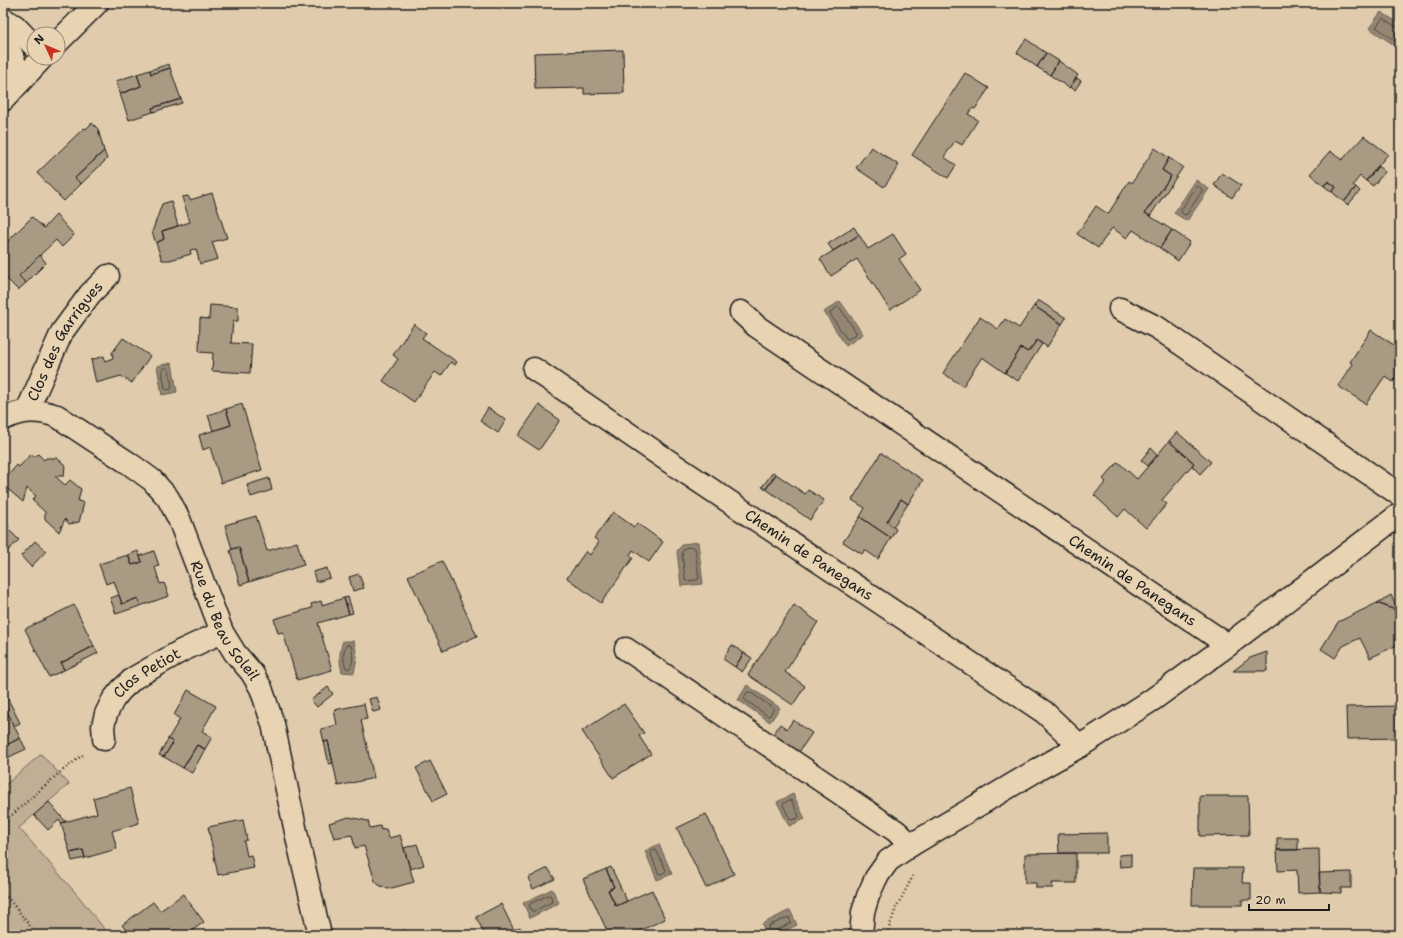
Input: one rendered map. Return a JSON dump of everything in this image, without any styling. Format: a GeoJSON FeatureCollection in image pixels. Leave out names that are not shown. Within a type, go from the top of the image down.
{"type":"FeatureCollection","features":[{"type":"Feature","properties":{"kind":"street"},"geometry":{"type":"LineString","coordinates":[[66,34],[97,3]]}},
{"type":"Feature","properties":{"kind":"street"},"geometry":{"type":"LineString","coordinates":[[3,19],[15,26],[26,39]]}},
{"type":"Feature","properties":{"kind":"street"},"geometry":{"type":"LineString","coordinates":[[3,40],[13,57],[18,82]]}},
{"type":"Feature","properties":{"kind":"street"},"geometry":{"type":"LineString","coordinates":[[3,100],[30,66]]}},
{"type":"Feature","properties":{"kind":"street","name":"Clos des Garrigues"},"geometry":{"type":"LineString","coordinates":[[27,411],[62,332],[90,294],[108,276]]}},
{"type":"Feature","properties":{"kind":"street"},"geometry":{"type":"LineString","coordinates":[[1120,309],[1158,328],[1400,495]]}},
{"type":"Feature","properties":{"kind":"street","name":"Chemin de Panegans"},"geometry":{"type":"LineString","coordinates":[[741,312],[756,326],[1228,645]]}},
{"type":"Feature","properties":{"kind":"street","name":"Chemin de Panegans"},"geometry":{"type":"LineString","coordinates":[[534,370],[666,460],[1044,712],[1080,746]]}},
{"type":"Feature","properties":{"kind":"street","name":"Rue du Beau Soleil"},"geometry":{"type":"LineString","coordinates":[[3,419],[13,414],[27,411],[44,411],[57,416],[152,480],[168,498],[179,519],[222,632],[235,653],[252,673],[260,688],[273,724],[320,935]]}},
{"type":"Feature","properties":{"kind":"street"},"geometry":{"type":"LineString","coordinates":[[861,935],[863,912],[868,896],[876,878],[888,861],[911,845],[1080,746],[1152,700],[1228,645],[1400,514]]}},
{"type":"Feature","properties":{"kind":"street","name":"Clos Petiot"},"geometry":{"type":"LineString","coordinates":[[104,739],[103,726],[106,714],[113,700],[134,678],[181,652],[222,632]]}},
{"type":"Feature","properties":{"kind":"street"},"geometry":{"type":"LineString","coordinates":[[626,649],[896,831],[911,845]]}},
{"type":"Feature","properties":{"kind":"path"},"geometry":{"type":"LineString","coordinates":[[3,823],[58,774],[104,739]]}},
{"type":"Feature","properties":{"kind":"path"},"geometry":{"type":"LineString","coordinates":[[3,815],[7,819],[4,894],[37,935]]}},
{"type":"Feature","properties":{"kind":"shaded area"},"geometry":{"type":"Polygon","coordinates":[[[41,754],[69,784],[19,828],[80,898],[109,935],[3,935],[3,787],[41,754]]]}},
{"type":"Feature","properties":{"kind":"water"},"geometry":{"type":"Polygon","coordinates":[[[1381,12],[1400,24],[1400,49],[1369,28],[1381,12]]]}},
{"type":"Feature","properties":{"kind":"water"},"geometry":{"type":"Polygon","coordinates":[[[1196,180],[1209,189],[1187,221],[1174,213],[1196,180]]]}},
{"type":"Feature","properties":{"kind":"water"},"geometry":{"type":"Polygon","coordinates":[[[840,301],[863,334],[846,346],[824,312],[840,301]]]}},
{"type":"Feature","properties":{"kind":"water"},"geometry":{"type":"Polygon","coordinates":[[[172,363],[177,392],[162,395],[157,366],[172,363]]]}},
{"type":"Feature","properties":{"kind":"water"},"geometry":{"type":"Polygon","coordinates":[[[698,542],[703,584],[681,586],[677,551],[683,544],[698,542]]]}},
{"type":"Feature","properties":{"kind":"water"},"geometry":{"type":"Polygon","coordinates":[[[343,641],[354,641],[357,657],[354,673],[342,672],[340,656],[343,641]]]}},
{"type":"Feature","properties":{"kind":"water"},"geometry":{"type":"Polygon","coordinates":[[[747,685],[780,708],[770,722],[738,700],[747,685]]]}},
{"type":"Feature","properties":{"kind":"water"},"geometry":{"type":"Polygon","coordinates":[[[793,794],[805,819],[789,826],[777,802],[793,794]]]}},
{"type":"Feature","properties":{"kind":"water"},"geometry":{"type":"Polygon","coordinates":[[[659,844],[672,874],[657,880],[645,851],[659,844]]]}},
{"type":"Feature","properties":{"kind":"water"},"geometry":{"type":"Polygon","coordinates":[[[552,889],[559,903],[530,918],[523,903],[552,889]]]}},
{"type":"Feature","properties":{"kind":"water"},"geometry":{"type":"Polygon","coordinates":[[[790,910],[797,925],[776,935],[766,935],[762,924],[790,910]]]}},
{"type":"Feature","properties":{"kind":"building"},"geometry":{"type":"Polygon","coordinates":[[[1026,39],[1046,53],[1037,67],[1017,53],[1026,39]]]}},
{"type":"Feature","properties":{"kind":"building"},"geometry":{"type":"Polygon","coordinates":[[[623,50],[624,93],[584,94],[584,88],[535,89],[534,53],[623,50]]]}},
{"type":"Feature","properties":{"kind":"building"},"geometry":{"type":"Polygon","coordinates":[[[1046,53],[1059,61],[1050,75],[1037,67],[1046,53]]]}},
{"type":"Feature","properties":{"kind":"building"},"geometry":{"type":"Polygon","coordinates":[[[1059,61],[1078,75],[1069,88],[1050,75],[1059,61]]]}},
{"type":"Feature","properties":{"kind":"building"},"geometry":{"type":"Polygon","coordinates":[[[169,64],[170,68],[151,74],[150,70],[169,64]]]}},
{"type":"Feature","properties":{"kind":"building"},"geometry":{"type":"Polygon","coordinates":[[[170,68],[181,99],[152,108],[153,112],[129,120],[120,94],[141,86],[137,74],[150,70],[151,74],[170,68]]]}},
{"type":"Feature","properties":{"kind":"building"},"geometry":{"type":"Polygon","coordinates":[[[965,73],[989,88],[975,109],[973,108],[968,114],[978,120],[962,145],[955,141],[944,157],[956,165],[948,178],[912,155],[965,73]]]}},
{"type":"Feature","properties":{"kind":"building"},"geometry":{"type":"Polygon","coordinates":[[[137,74],[141,86],[120,94],[116,81],[137,74]]]}},
{"type":"Feature","properties":{"kind":"building"},"geometry":{"type":"Polygon","coordinates":[[[1077,78],[1081,81],[1075,90],[1070,87],[1077,78]]]}},
{"type":"Feature","properties":{"kind":"building"},"geometry":{"type":"Polygon","coordinates":[[[181,99],[182,103],[153,112],[152,108],[181,99]]]}},
{"type":"Feature","properties":{"kind":"building"},"geometry":{"type":"Polygon","coordinates":[[[92,123],[98,129],[104,151],[75,178],[81,184],[64,201],[37,173],[84,128],[86,129],[92,123]]]}},
{"type":"Feature","properties":{"kind":"building"},"geometry":{"type":"Polygon","coordinates":[[[1364,136],[1388,154],[1366,181],[1360,176],[1353,185],[1356,187],[1344,202],[1332,192],[1336,187],[1328,181],[1324,186],[1310,174],[1330,151],[1342,160],[1364,136]]]}},
{"type":"Feature","properties":{"kind":"building"},"geometry":{"type":"Polygon","coordinates":[[[871,147],[899,165],[884,187],[856,168],[871,147]]]}},
{"type":"Feature","properties":{"kind":"building"},"geometry":{"type":"Polygon","coordinates":[[[1155,148],[1169,158],[1162,170],[1171,176],[1145,213],[1172,230],[1160,248],[1133,230],[1127,238],[1112,228],[1098,248],[1077,234],[1096,206],[1108,214],[1129,181],[1132,183],[1155,148]]]}},
{"type":"Feature","properties":{"kind":"building"},"geometry":{"type":"Polygon","coordinates":[[[104,151],[107,159],[81,184],[75,178],[104,151]]]}},
{"type":"Feature","properties":{"kind":"building"},"geometry":{"type":"Polygon","coordinates":[[[1169,158],[1183,167],[1150,216],[1145,213],[1171,176],[1162,170],[1169,158]]]}},
{"type":"Feature","properties":{"kind":"building"},"geometry":{"type":"Polygon","coordinates":[[[1378,166],[1385,172],[1373,186],[1366,181],[1378,166]]]}},
{"type":"Feature","properties":{"kind":"building"},"geometry":{"type":"Polygon","coordinates":[[[1222,173],[1241,185],[1232,198],[1214,185],[1222,173]]]}},
{"type":"Feature","properties":{"kind":"building"},"geometry":{"type":"Polygon","coordinates":[[[1328,181],[1336,187],[1332,192],[1324,186],[1328,181]]]}},
{"type":"Feature","properties":{"kind":"building"},"geometry":{"type":"Polygon","coordinates":[[[1356,187],[1360,191],[1348,205],[1344,202],[1356,187]]]}},
{"type":"Feature","properties":{"kind":"building"},"geometry":{"type":"Polygon","coordinates":[[[212,193],[227,238],[212,242],[218,259],[200,264],[196,249],[190,250],[191,254],[170,260],[162,260],[156,243],[164,239],[162,231],[190,222],[182,197],[188,196],[190,200],[212,193]]]}},
{"type":"Feature","properties":{"kind":"building"},"geometry":{"type":"Polygon","coordinates":[[[171,201],[178,226],[162,231],[164,239],[156,243],[152,232],[162,204],[171,201]]]}},
{"type":"Feature","properties":{"kind":"building"},"geometry":{"type":"Polygon","coordinates":[[[56,215],[74,235],[62,247],[56,240],[40,255],[19,276],[26,283],[18,290],[3,275],[3,265],[6,262],[3,259],[3,246],[32,217],[44,228],[56,215]]]}},
{"type":"Feature","properties":{"kind":"building"},"geometry":{"type":"Polygon","coordinates":[[[854,227],[859,235],[833,251],[828,244],[854,227]]]}},
{"type":"Feature","properties":{"kind":"building"},"geometry":{"type":"Polygon","coordinates":[[[1172,230],[1190,242],[1178,261],[1160,248],[1172,230]]]}},
{"type":"Feature","properties":{"kind":"building"},"geometry":{"type":"Polygon","coordinates":[[[893,234],[906,254],[899,259],[920,290],[890,310],[857,259],[831,276],[820,259],[859,235],[868,249],[893,234]]]}},
{"type":"Feature","properties":{"kind":"building"},"geometry":{"type":"Polygon","coordinates":[[[40,255],[46,263],[26,283],[19,276],[40,255]]]}},
{"type":"Feature","properties":{"kind":"building"},"geometry":{"type":"Polygon","coordinates":[[[1038,300],[1066,318],[1062,324],[1034,306],[1038,300]]]}},
{"type":"Feature","properties":{"kind":"building"},"geometry":{"type":"Polygon","coordinates":[[[210,305],[238,307],[238,321],[233,321],[231,343],[252,344],[250,373],[212,371],[213,353],[199,352],[200,318],[209,319],[210,305]]]}},
{"type":"Feature","properties":{"kind":"building"},"geometry":{"type":"Polygon","coordinates":[[[1034,306],[1062,324],[1047,347],[1037,340],[1028,352],[1021,348],[1005,373],[982,357],[963,386],[943,373],[980,317],[998,329],[1005,319],[1019,328],[1034,306]]]}},
{"type":"Feature","properties":{"kind":"building"},"geometry":{"type":"Polygon","coordinates":[[[414,324],[426,333],[422,338],[457,362],[455,365],[451,362],[441,376],[435,372],[414,402],[383,381],[398,359],[393,355],[414,324]]]}},
{"type":"Feature","properties":{"kind":"building"},"geometry":{"type":"Polygon","coordinates":[[[1371,330],[1397,347],[1400,343],[1400,372],[1393,382],[1385,376],[1366,404],[1338,386],[1353,364],[1350,362],[1371,330]]]}},
{"type":"Feature","properties":{"kind":"building"},"geometry":{"type":"Polygon","coordinates":[[[123,338],[150,356],[132,383],[121,376],[96,383],[91,360],[104,356],[105,361],[113,358],[112,353],[123,338]]]}},
{"type":"Feature","properties":{"kind":"building"},"geometry":{"type":"Polygon","coordinates":[[[1037,340],[1042,344],[1018,381],[1005,373],[1021,348],[1028,352],[1037,340]]]}},
{"type":"Feature","properties":{"kind":"building"},"geometry":{"type":"Polygon","coordinates":[[[242,404],[262,470],[221,483],[210,447],[203,450],[199,435],[231,425],[226,409],[242,404]]]}},
{"type":"Feature","properties":{"kind":"building"},"geometry":{"type":"Polygon","coordinates":[[[539,405],[560,420],[539,450],[518,436],[539,405]]]}},
{"type":"Feature","properties":{"kind":"building"},"geometry":{"type":"Polygon","coordinates":[[[488,408],[506,420],[498,433],[480,421],[488,408]]]}},
{"type":"Feature","properties":{"kind":"building"},"geometry":{"type":"Polygon","coordinates":[[[226,409],[231,425],[213,431],[208,415],[226,409]]]}},
{"type":"Feature","properties":{"kind":"building"},"geometry":{"type":"Polygon","coordinates":[[[1177,432],[1211,462],[1200,474],[1192,466],[1194,463],[1169,441],[1177,432]]]}},
{"type":"Feature","properties":{"kind":"building"},"geometry":{"type":"Polygon","coordinates":[[[1169,441],[1194,463],[1162,500],[1167,504],[1146,528],[1125,509],[1118,517],[1094,495],[1106,482],[1103,479],[1118,462],[1137,479],[1169,441]]]}},
{"type":"Feature","properties":{"kind":"building"},"geometry":{"type":"Polygon","coordinates":[[[1151,448],[1158,455],[1148,466],[1141,460],[1151,448]]]}},
{"type":"Feature","properties":{"kind":"building"},"geometry":{"type":"Polygon","coordinates":[[[881,453],[923,480],[908,504],[901,499],[887,522],[896,529],[891,538],[860,517],[865,508],[852,500],[881,453]]]}},
{"type":"Feature","properties":{"kind":"building"},"geometry":{"type":"Polygon","coordinates":[[[31,454],[35,457],[38,454],[44,460],[46,458],[57,458],[65,465],[64,476],[55,476],[65,485],[70,480],[81,489],[78,501],[84,503],[79,522],[69,524],[65,519],[59,532],[45,519],[45,512],[32,500],[36,496],[27,488],[23,502],[3,485],[3,481],[17,465],[19,467],[31,454]]]}},
{"type":"Feature","properties":{"kind":"building"},"geometry":{"type":"Polygon","coordinates":[[[773,472],[776,474],[766,489],[762,487],[773,472]]]}},
{"type":"Feature","properties":{"kind":"building"},"geometry":{"type":"Polygon","coordinates":[[[776,474],[805,494],[808,490],[824,500],[810,520],[766,489],[776,474]]]}},
{"type":"Feature","properties":{"kind":"building"},"geometry":{"type":"Polygon","coordinates":[[[269,478],[272,490],[251,497],[247,485],[269,478]]]}},
{"type":"Feature","properties":{"kind":"building"},"geometry":{"type":"Polygon","coordinates":[[[901,499],[908,504],[893,527],[887,522],[901,499]]]}},
{"type":"Feature","properties":{"kind":"building"},"geometry":{"type":"Polygon","coordinates":[[[613,512],[634,527],[637,523],[663,542],[649,562],[633,550],[630,555],[633,558],[601,603],[567,578],[586,551],[590,555],[599,542],[594,538],[613,512]]]}},
{"type":"Feature","properties":{"kind":"building"},"geometry":{"type":"Polygon","coordinates":[[[256,516],[267,551],[297,542],[304,565],[249,582],[239,547],[232,549],[225,525],[256,516]]]}},
{"type":"Feature","properties":{"kind":"building"},"geometry":{"type":"Polygon","coordinates":[[[860,517],[891,538],[878,559],[865,550],[862,554],[843,542],[860,517]]]}},
{"type":"Feature","properties":{"kind":"building"},"geometry":{"type":"Polygon","coordinates":[[[3,520],[9,526],[7,528],[19,540],[3,555],[3,520]]]}},
{"type":"Feature","properties":{"kind":"building"},"geometry":{"type":"Polygon","coordinates":[[[35,541],[46,551],[31,567],[21,556],[35,541]]]}},
{"type":"Feature","properties":{"kind":"building"},"geometry":{"type":"Polygon","coordinates":[[[239,547],[249,582],[240,585],[230,550],[239,547]]]}},
{"type":"Feature","properties":{"kind":"building"},"geometry":{"type":"Polygon","coordinates":[[[138,551],[142,562],[132,565],[128,555],[138,551]]]}},
{"type":"Feature","properties":{"kind":"building"},"geometry":{"type":"Polygon","coordinates":[[[154,551],[159,566],[155,567],[160,584],[164,583],[169,596],[140,606],[138,598],[122,604],[114,581],[106,584],[99,564],[128,555],[132,565],[142,562],[140,556],[154,551]]]}},
{"type":"Feature","properties":{"kind":"building"},"geometry":{"type":"Polygon","coordinates":[[[442,561],[477,636],[443,651],[408,576],[442,561]]]}},
{"type":"Feature","properties":{"kind":"building"},"geometry":{"type":"Polygon","coordinates":[[[327,568],[330,578],[316,582],[313,572],[327,568]]]}},
{"type":"Feature","properties":{"kind":"building"},"geometry":{"type":"Polygon","coordinates":[[[359,574],[364,588],[353,591],[349,577],[359,574]]]}},
{"type":"Feature","properties":{"kind":"building"},"geometry":{"type":"Polygon","coordinates":[[[119,595],[122,604],[138,598],[140,606],[116,614],[110,598],[119,595]]]}},
{"type":"Feature","properties":{"kind":"building"},"geometry":{"type":"Polygon","coordinates":[[[1391,595],[1398,611],[1377,603],[1391,595]]]}},
{"type":"Feature","properties":{"kind":"building"},"geometry":{"type":"Polygon","coordinates":[[[348,597],[353,613],[349,614],[344,598],[348,597]]]}},
{"type":"Feature","properties":{"kind":"building"},"geometry":{"type":"Polygon","coordinates":[[[344,598],[349,614],[318,623],[332,670],[297,680],[283,632],[278,633],[274,619],[312,608],[311,604],[321,601],[322,605],[344,598]]]}},
{"type":"Feature","properties":{"kind":"building"},"geometry":{"type":"Polygon","coordinates":[[[1377,603],[1398,611],[1400,615],[1400,636],[1397,645],[1370,658],[1360,638],[1343,646],[1335,658],[1321,649],[1338,622],[1377,603]]]}},
{"type":"Feature","properties":{"kind":"building"},"geometry":{"type":"Polygon","coordinates":[[[74,605],[94,646],[61,663],[64,670],[49,677],[25,629],[74,605]]]}},
{"type":"Feature","properties":{"kind":"building"},"geometry":{"type":"Polygon","coordinates":[[[794,605],[818,622],[785,672],[805,686],[793,705],[748,675],[794,605]]]}},
{"type":"Feature","properties":{"kind":"building"},"geometry":{"type":"Polygon","coordinates":[[[732,645],[744,653],[735,667],[723,659],[732,645]]]}},
{"type":"Feature","properties":{"kind":"building"},"geometry":{"type":"Polygon","coordinates":[[[94,646],[98,653],[64,670],[61,663],[94,646]]]}},
{"type":"Feature","properties":{"kind":"building"},"geometry":{"type":"Polygon","coordinates":[[[1267,652],[1267,671],[1233,671],[1250,658],[1267,652]]]}},
{"type":"Feature","properties":{"kind":"building"},"geometry":{"type":"Polygon","coordinates":[[[744,653],[752,658],[742,672],[735,667],[744,653]]]}},
{"type":"Feature","properties":{"kind":"building"},"geometry":{"type":"Polygon","coordinates":[[[328,687],[333,694],[317,707],[311,700],[328,687]]]}},
{"type":"Feature","properties":{"kind":"building"},"geometry":{"type":"Polygon","coordinates":[[[188,690],[216,706],[202,731],[212,737],[205,749],[197,745],[183,768],[164,757],[173,742],[168,739],[180,719],[174,715],[188,690]]]}},
{"type":"Feature","properties":{"kind":"building"},"geometry":{"type":"Polygon","coordinates":[[[5,693],[20,723],[14,726],[3,703],[3,694],[5,693]]]}},
{"type":"Feature","properties":{"kind":"building"},"geometry":{"type":"Polygon","coordinates":[[[377,697],[381,710],[373,712],[369,699],[377,697]]]}},
{"type":"Feature","properties":{"kind":"building"},"geometry":{"type":"Polygon","coordinates":[[[3,703],[20,738],[3,747],[3,703]]]}},
{"type":"Feature","properties":{"kind":"building"},"geometry":{"type":"Polygon","coordinates":[[[364,704],[367,719],[361,720],[374,778],[338,786],[328,741],[324,742],[321,729],[337,725],[334,710],[364,704]]]}},
{"type":"Feature","properties":{"kind":"building"},"geometry":{"type":"Polygon","coordinates":[[[624,704],[644,733],[639,736],[651,754],[613,778],[582,731],[624,704]]]}},
{"type":"Feature","properties":{"kind":"building"},"geometry":{"type":"Polygon","coordinates":[[[1400,706],[1400,738],[1347,739],[1346,707],[1400,706]]]}},
{"type":"Feature","properties":{"kind":"building"},"geometry":{"type":"Polygon","coordinates":[[[793,720],[812,733],[799,752],[773,735],[780,724],[787,729],[793,720]]]}},
{"type":"Feature","properties":{"kind":"building"},"geometry":{"type":"Polygon","coordinates":[[[20,738],[26,749],[7,758],[3,747],[20,738]]]}},
{"type":"Feature","properties":{"kind":"building"},"geometry":{"type":"Polygon","coordinates":[[[168,739],[173,742],[164,757],[159,755],[168,739]]]}},
{"type":"Feature","properties":{"kind":"building"},"geometry":{"type":"Polygon","coordinates":[[[328,741],[333,763],[329,764],[324,742],[328,741]]]}},
{"type":"Feature","properties":{"kind":"building"},"geometry":{"type":"Polygon","coordinates":[[[197,745],[205,749],[192,773],[183,768],[197,745]]]}},
{"type":"Feature","properties":{"kind":"building"},"geometry":{"type":"Polygon","coordinates":[[[430,761],[447,794],[433,801],[416,768],[430,761]]]}},
{"type":"Feature","properties":{"kind":"building"},"geometry":{"type":"Polygon","coordinates":[[[130,788],[139,823],[112,831],[117,849],[85,858],[83,850],[70,853],[61,823],[97,813],[93,798],[130,788]]]}},
{"type":"Feature","properties":{"kind":"building"},"geometry":{"type":"Polygon","coordinates":[[[1200,796],[1248,796],[1249,835],[1200,836],[1200,796]]]}},
{"type":"Feature","properties":{"kind":"building"},"geometry":{"type":"Polygon","coordinates":[[[49,802],[66,822],[61,823],[59,820],[48,830],[34,815],[49,802]]]}},
{"type":"Feature","properties":{"kind":"building"},"geometry":{"type":"Polygon","coordinates":[[[706,814],[734,874],[706,888],[677,828],[706,814]]]}},
{"type":"Feature","properties":{"kind":"building"},"geometry":{"type":"Polygon","coordinates":[[[349,817],[368,821],[370,828],[380,826],[381,830],[386,829],[389,838],[400,835],[414,882],[388,889],[379,885],[375,881],[364,846],[355,848],[352,835],[334,838],[329,823],[349,817]]]}},
{"type":"Feature","properties":{"kind":"building"},"geometry":{"type":"Polygon","coordinates":[[[243,820],[247,840],[244,841],[247,856],[251,855],[254,868],[218,875],[208,827],[243,820]]]}},
{"type":"Feature","properties":{"kind":"building"},"geometry":{"type":"Polygon","coordinates":[[[1107,833],[1107,853],[1059,853],[1058,834],[1107,833]]]}},
{"type":"Feature","properties":{"kind":"building"},"geometry":{"type":"Polygon","coordinates":[[[1277,838],[1298,838],[1298,850],[1277,850],[1277,838]]]}},
{"type":"Feature","properties":{"kind":"building"},"geometry":{"type":"Polygon","coordinates":[[[417,844],[424,865],[410,869],[404,848],[417,844]]]}},
{"type":"Feature","properties":{"kind":"building"},"geometry":{"type":"Polygon","coordinates":[[[1319,849],[1320,892],[1298,893],[1297,870],[1278,871],[1277,850],[1319,849]]]}},
{"type":"Feature","properties":{"kind":"building"},"geometry":{"type":"Polygon","coordinates":[[[83,850],[85,858],[72,861],[70,853],[83,850]]]}},
{"type":"Feature","properties":{"kind":"building"},"geometry":{"type":"Polygon","coordinates":[[[1076,853],[1076,883],[1052,883],[1053,888],[1036,888],[1036,883],[1025,883],[1025,854],[1076,853]]]}},
{"type":"Feature","properties":{"kind":"building"},"geometry":{"type":"Polygon","coordinates":[[[1131,854],[1131,866],[1120,867],[1119,855],[1131,854]]]}},
{"type":"Feature","properties":{"kind":"building"},"geometry":{"type":"Polygon","coordinates":[[[611,867],[627,901],[616,906],[608,890],[614,887],[606,869],[611,867]]]}},
{"type":"Feature","properties":{"kind":"building"},"geometry":{"type":"Polygon","coordinates":[[[548,868],[555,879],[533,889],[528,878],[548,868]]]}},
{"type":"Feature","properties":{"kind":"building"},"geometry":{"type":"Polygon","coordinates":[[[1193,868],[1243,868],[1242,883],[1251,883],[1251,900],[1242,900],[1242,905],[1192,905],[1193,868]]]}},
{"type":"Feature","properties":{"kind":"building"},"geometry":{"type":"Polygon","coordinates":[[[606,869],[614,887],[608,890],[616,906],[652,890],[665,919],[631,935],[609,935],[583,879],[606,869]]]}},
{"type":"Feature","properties":{"kind":"building"},"geometry":{"type":"Polygon","coordinates":[[[1351,872],[1351,888],[1341,888],[1341,893],[1320,892],[1319,873],[1351,872]]]}},
{"type":"Feature","properties":{"kind":"building"},"geometry":{"type":"Polygon","coordinates":[[[183,894],[204,922],[186,935],[130,935],[122,925],[153,902],[160,911],[183,894]]]}},
{"type":"Feature","properties":{"kind":"building"},"geometry":{"type":"Polygon","coordinates":[[[501,904],[514,930],[520,927],[524,935],[485,935],[476,917],[501,904]]]}},
{"type":"Feature","properties":{"kind":"building"},"geometry":{"type":"Polygon","coordinates":[[[405,930],[405,935],[371,935],[405,930]]]}},
{"type":"Feature","properties":{"kind":"building"},"geometry":{"type":"Polygon","coordinates":[[[1072,932],[1111,932],[1111,935],[1072,935],[1072,932]]]}}]}
